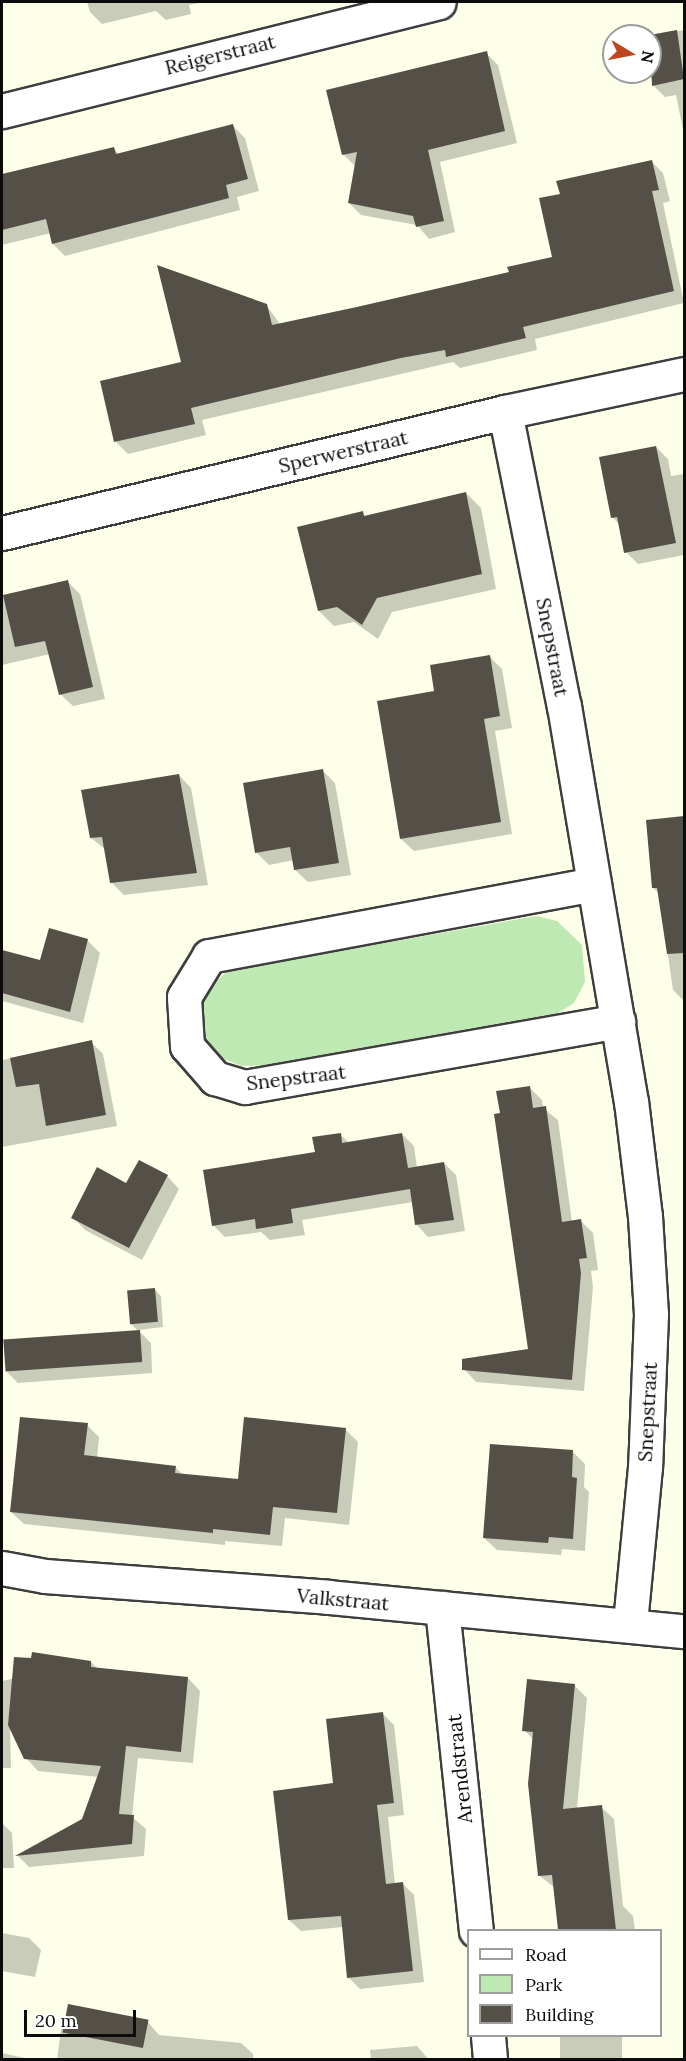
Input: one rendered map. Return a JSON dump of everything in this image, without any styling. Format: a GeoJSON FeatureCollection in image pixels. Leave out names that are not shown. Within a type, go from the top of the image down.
{"type":"FeatureCollection","features":[{"type":"Feature","properties":{"kind":"street","name":"Reigerstraat"},"geometry":{"type":"LineString","coordinates":[[2,111],[439,2]]}},
{"type":"Feature","properties":{"kind":"street","name":"Sperwerstraat"},"geometry":{"type":"LineString","coordinates":[[2,533],[505,412],[684,374]]}},
{"type":"Feature","properties":{"kind":"street","name":"Snepstraat"},"geometry":{"type":"LineString","coordinates":[[505,412],[564,706],[618,1021],[645,1216],[651,1314],[645,1467],[630,1624]]}},
{"type":"Feature","properties":{"kind":"street","name":"Snepstraat"},"geometry":{"type":"LineString","coordinates":[[594,884],[209,956],[184,997],[187,1046],[215,1078],[245,1087],[618,1021]]}},
{"type":"Feature","properties":{"kind":"street","name":"Valkstraat"},"geometry":{"type":"LineString","coordinates":[[2,1568],[45,1576],[630,1624],[684,1631]]}},
{"type":"Feature","properties":{"kind":"street","name":"Arendstraat"},"geometry":{"type":"LineString","coordinates":[[442,1608],[477,1929]]}},
{"type":"Feature","properties":{"kind":"street"},"geometry":{"type":"LineString","coordinates":[[488,2037],[490,2060]]}},
{"type":"Feature","properties":{"kind":"green space"},"geometry":{"type":"Polygon","coordinates":[[[536,916],[557,921],[582,945],[585,982],[574,1003],[558,1013],[265,1065],[241,1066],[217,1056],[203,1034],[201,1005],[211,985],[228,971],[536,916]]]}},
{"type":"Feature","properties":{"kind":"building"},"geometry":{"type":"Polygon","coordinates":[[[677,30],[684,79],[662,84],[662,33],[677,30]]]}},
{"type":"Feature","properties":{"kind":"building"},"geometry":{"type":"Polygon","coordinates":[[[487,51],[505,131],[428,150],[444,221],[416,227],[413,216],[348,203],[357,152],[342,155],[326,90],[487,51]]]}},
{"type":"Feature","properties":{"kind":"building"},"geometry":{"type":"Polygon","coordinates":[[[233,124],[248,179],[226,185],[229,198],[52,244],[46,219],[2,230],[2,174],[114,147],[116,154],[233,124]]]}},
{"type":"Feature","properties":{"kind":"building"},"geometry":{"type":"Polygon","coordinates":[[[652,160],[659,190],[652,191],[674,291],[523,327],[526,338],[446,357],[445,350],[401,358],[191,408],[195,424],[114,442],[100,381],[181,362],[157,265],[267,304],[272,325],[357,307],[509,272],[507,267],[552,257],[539,198],[560,194],[556,181],[652,160]]]}},
{"type":"Feature","properties":{"kind":"building"},"geometry":{"type":"Polygon","coordinates":[[[656,446],[676,543],[624,553],[617,517],[611,518],[599,457],[656,446]]]}},
{"type":"Feature","properties":{"kind":"building"},"geometry":{"type":"Polygon","coordinates":[[[466,492],[482,574],[377,598],[362,625],[337,607],[318,611],[297,527],[363,511],[364,516],[466,492]]]}},
{"type":"Feature","properties":{"kind":"building"},"geometry":{"type":"Polygon","coordinates":[[[68,580],[93,687],[59,695],[45,641],[15,647],[3,595],[68,580]]]}},
{"type":"Feature","properties":{"kind":"building"},"geometry":{"type":"Polygon","coordinates":[[[490,655],[500,716],[484,719],[501,822],[400,839],[377,701],[434,691],[430,665],[490,655]]]}},
{"type":"Feature","properties":{"kind":"building"},"geometry":{"type":"Polygon","coordinates":[[[323,769],[339,863],[294,870],[290,847],[255,853],[243,783],[323,769]]]}},
{"type":"Feature","properties":{"kind":"building"},"geometry":{"type":"Polygon","coordinates":[[[179,774],[197,873],[110,883],[102,837],[90,838],[81,790],[179,774]]]}},
{"type":"Feature","properties":{"kind":"building"},"geometry":{"type":"Polygon","coordinates":[[[684,816],[684,953],[667,954],[657,888],[652,888],[646,820],[684,816]]]}},
{"type":"Feature","properties":{"kind":"building"},"geometry":{"type":"Polygon","coordinates":[[[49,928],[88,939],[70,1012],[2,993],[2,950],[40,960],[49,928]]]}},
{"type":"Feature","properties":{"kind":"building"},"geometry":{"type":"Polygon","coordinates":[[[92,1040],[106,1115],[46,1126],[39,1084],[16,1087],[10,1058],[92,1040]]]}},
{"type":"Feature","properties":{"kind":"building"},"geometry":{"type":"Polygon","coordinates":[[[530,1086],[533,1108],[546,1106],[562,1222],[581,1219],[587,1258],[579,1259],[581,1273],[572,1380],[462,1370],[462,1359],[528,1349],[494,1114],[500,1113],[496,1091],[530,1086]]]}},
{"type":"Feature","properties":{"kind":"building"},"geometry":{"type":"Polygon","coordinates":[[[341,1133],[342,1143],[402,1133],[408,1168],[444,1162],[454,1220],[415,1225],[410,1189],[291,1209],[293,1223],[256,1229],[255,1219],[212,1226],[203,1170],[315,1152],[312,1137],[341,1133]]]}},
{"type":"Feature","properties":{"kind":"building"},"geometry":{"type":"Polygon","coordinates":[[[139,1160],[168,1175],[129,1248],[71,1218],[97,1167],[126,1183],[139,1160]]]}},
{"type":"Feature","properties":{"kind":"building"},"geometry":{"type":"Polygon","coordinates":[[[155,1288],[158,1322],[130,1324],[127,1290],[155,1288]]]}},
{"type":"Feature","properties":{"kind":"building"},"geometry":{"type":"Polygon","coordinates":[[[140,1330],[142,1362],[6,1371],[3,1340],[140,1330]]]}},
{"type":"Feature","properties":{"kind":"building"},"geometry":{"type":"Polygon","coordinates":[[[20,1417],[88,1423],[84,1455],[176,1466],[175,1473],[238,1479],[244,1417],[346,1428],[337,1513],[273,1507],[270,1535],[213,1529],[213,1533],[10,1512],[20,1417]]]}},
{"type":"Feature","properties":{"kind":"building"},"geometry":{"type":"Polygon","coordinates":[[[490,1444],[573,1450],[572,1477],[577,1478],[573,1539],[549,1537],[548,1543],[483,1538],[490,1444]]]}},
{"type":"Feature","properties":{"kind":"building"},"geometry":{"type":"Polygon","coordinates":[[[32,1652],[91,1661],[91,1667],[188,1677],[181,1752],[126,1746],[119,1814],[134,1815],[132,1844],[15,1856],[82,1819],[101,1766],[24,1759],[8,1725],[14,1657],[31,1658],[32,1652]]]}},
{"type":"Feature","properties":{"kind":"building"},"geometry":{"type":"Polygon","coordinates":[[[527,1679],[575,1684],[563,1809],[602,1805],[616,1929],[558,1929],[552,1875],[538,1876],[528,1784],[533,1732],[522,1731],[527,1679]]]}},
{"type":"Feature","properties":{"kind":"building"},"geometry":{"type":"Polygon","coordinates":[[[383,1712],[394,1803],[377,1805],[386,1884],[403,1882],[413,1971],[347,1978],[341,1916],[288,1920],[273,1791],[333,1783],[326,1719],[383,1712]]]}},
{"type":"Feature","properties":{"kind":"building"},"geometry":{"type":"Polygon","coordinates":[[[68,2004],[148,2020],[143,2048],[62,2032],[68,2004]]]}}]}
